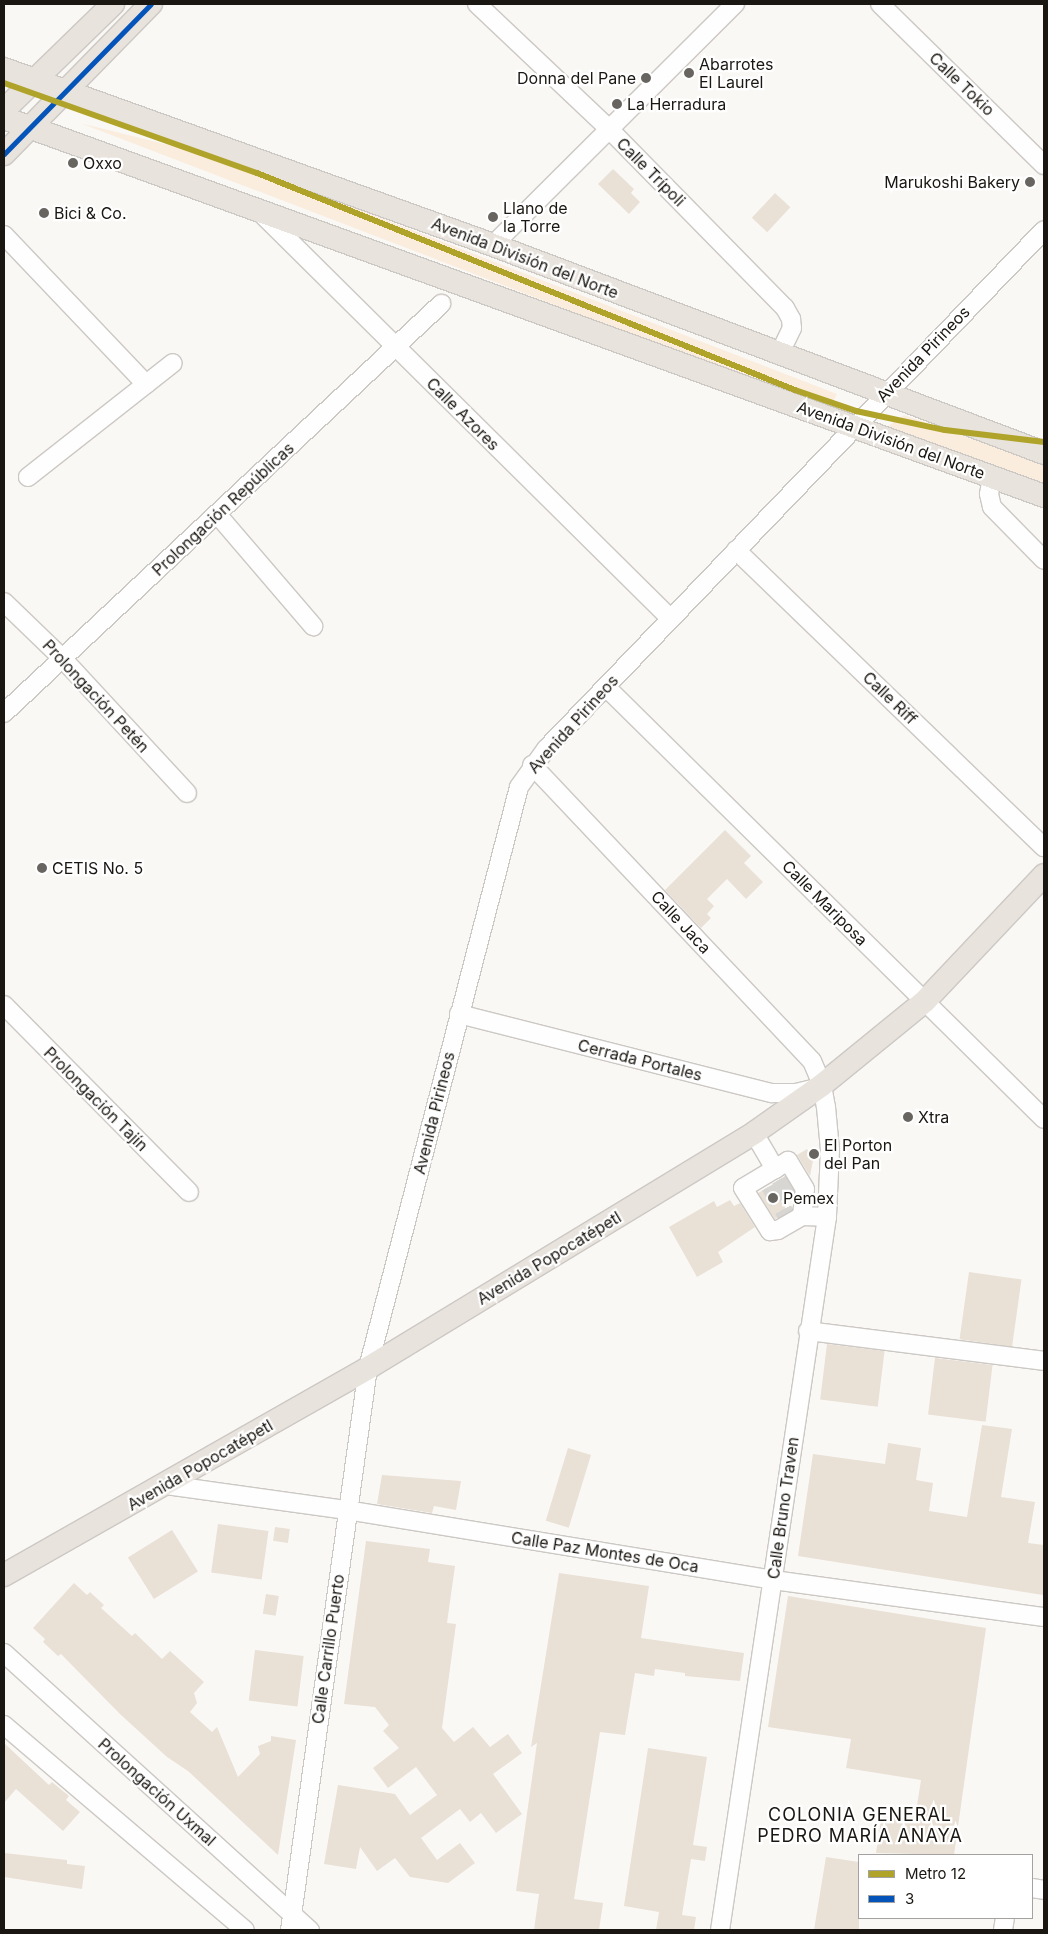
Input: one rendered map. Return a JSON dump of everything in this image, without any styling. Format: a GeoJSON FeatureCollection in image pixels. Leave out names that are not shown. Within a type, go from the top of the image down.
{"type":"FeatureCollection","features":[{"type":"Feature","properties":{"kind":"main road"},"geometry":{"type":"LineString","coordinates":[[4,154],[151,4]]}},
{"type":"Feature","properties":{"kind":"main road"},"geometry":{"type":"LineString","coordinates":[[4,110],[36,81],[104,7]]}},
{"type":"Feature","properties":{"kind":"main road","name":"Avenida División del Norte"},"geometry":{"type":"LineString","coordinates":[[4,69],[493,246],[1044,453]]}},
{"type":"Feature","properties":{"kind":"main road","name":"Avenida División del Norte"},"geometry":{"type":"LineString","coordinates":[[4,118],[459,286],[1044,496]]}},
{"type":"Feature","properties":{"kind":"main road","name":"Avenida Popocatépetl"},"geometry":{"type":"LineString","coordinates":[[4,1575],[166,1485],[368,1368],[754,1133],[822,1085],[925,1001],[1044,875]]}},
{"type":"Feature","properties":{"kind":"street","name":"Calle Trípoli"},"geometry":{"type":"LineString","coordinates":[[477,4],[609,129],[785,308],[791,319],[792,328],[780,355]]}},
{"type":"Feature","properties":{"kind":"street"},"geometry":{"type":"LineString","coordinates":[[493,246],[735,4]]}},
{"type":"Feature","properties":{"kind":"street","name":"Calle Tokio"},"geometry":{"type":"LineString","coordinates":[[880,4],[1044,165]]}},
{"type":"Feature","properties":{"kind":"street","name":"Calle Azores"},"geometry":{"type":"LineString","coordinates":[[257,210],[670,618]]}},
{"type":"Feature","properties":{"kind":"street","name":"Avenida Pirineos"},"geometry":{"type":"LineString","coordinates":[[368,1368],[519,787],[532,765],[883,394],[1044,230]]}},
{"type":"Feature","properties":{"kind":"street"},"geometry":{"type":"LineString","coordinates":[[4,235],[146,384]]}},
{"type":"Feature","properties":{"kind":"street","name":"Prolongación Repúblicas"},"geometry":{"type":"LineString","coordinates":[[4,713],[441,304]]}},
{"type":"Feature","properties":{"kind":"street"},"geometry":{"type":"LineString","coordinates":[[28,478],[173,363]]}},
{"type":"Feature","properties":{"kind":"street"},"geometry":{"type":"LineString","coordinates":[[992,477],[989,494],[992,506],[1044,560]]}},
{"type":"Feature","properties":{"kind":"street"},"geometry":{"type":"LineString","coordinates":[[217,514],[313,626]]}},
{"type":"Feature","properties":{"kind":"street","name":"Calle Riff"},"geometry":{"type":"LineString","coordinates":[[736,550],[1044,847]]}},
{"type":"Feature","properties":{"kind":"street","name":"Prolongación Petén"},"geometry":{"type":"LineString","coordinates":[[4,602],[62,658],[187,793]]}},
{"type":"Feature","properties":{"kind":"street","name":"Calle Mariposa"},"geometry":{"type":"LineString","coordinates":[[606,686],[1044,1119]]}},
{"type":"Feature","properties":{"kind":"street","name":"Calle Jaca"},"geometry":{"type":"LineString","coordinates":[[532,765],[812,1061],[822,1085]]}},
{"type":"Feature","properties":{"kind":"street","name":"Prolongación Tajín"},"geometry":{"type":"LineString","coordinates":[[4,1005],[189,1192]]}},
{"type":"Feature","properties":{"kind":"street","name":"Cerrada Portales"},"geometry":{"type":"LineString","coordinates":[[459,1014],[772,1093],[796,1094],[822,1085]]}},
{"type":"Feature","properties":{"kind":"street","name":"Calle Bruno Traven"},"geometry":{"type":"LineString","coordinates":[[720,1930],[773,1580],[808,1331],[827,1217],[830,1150],[822,1085]]}},
{"type":"Feature","properties":{"kind":"street"},"geometry":{"type":"LineString","coordinates":[[754,1133],[775,1169]]}},
{"type":"Feature","properties":{"kind":"street"},"geometry":{"type":"LineString","coordinates":[[788,1222],[805,1189],[788,1161],[743,1188],[767,1229],[788,1222],[827,1217]]}},
{"type":"Feature","properties":{"kind":"street"},"geometry":{"type":"LineString","coordinates":[[788,1222],[790,1196]]}},
{"type":"Feature","properties":{"kind":"street"},"geometry":{"type":"LineString","coordinates":[[808,1331],[1044,1361]]}},
{"type":"Feature","properties":{"kind":"street","name":"Calle Carrillo Puerto"},"geometry":{"type":"LineString","coordinates":[[292,1923],[347,1510],[368,1368]]}},
{"type":"Feature","properties":{"kind":"street","name":"Calle Paz Montes de Oca"},"geometry":{"type":"LineString","coordinates":[[166,1485],[347,1510],[773,1580],[1044,1617]]}},
{"type":"Feature","properties":{"kind":"street","name":"Prolongación Uxmal"},"geometry":{"type":"LineString","coordinates":[[4,1653],[292,1923],[310,1930]]}},
{"type":"Feature","properties":{"kind":"street"},"geometry":{"type":"LineString","coordinates":[[4,1725],[245,1930]]}},
{"type":"Feature","properties":{"kind":"shaded area"},"geometry":{"type":"Polygon","coordinates":[[[80,123],[233,161],[837,394],[829,409],[80,123]]]}},
{"type":"Feature","properties":{"kind":"shaded area"},"geometry":{"type":"Polygon","coordinates":[[[904,415],[1044,464],[1044,484],[887,427],[904,415]]]}},
{"type":"Feature","properties":{"kind":"building"},"geometry":{"type":"Polygon","coordinates":[[[613,169],[634,189],[631,193],[640,202],[629,214],[598,184],[613,169]]]}},
{"type":"Feature","properties":{"kind":"building"},"geometry":{"type":"Polygon","coordinates":[[[775,193],[790,207],[767,232],[752,218],[775,193]]]}},
{"type":"Feature","properties":{"kind":"building"},"geometry":{"type":"Polygon","coordinates":[[[725,830],[751,856],[744,863],[763,882],[746,899],[727,879],[707,899],[714,906],[707,914],[711,918],[701,928],[665,890],[725,830]]]}},
{"type":"Feature","properties":{"kind":"building"},"geometry":{"type":"Polygon","coordinates":[[[807,1149],[813,1160],[810,1176],[797,1155],[807,1149]]]}},
{"type":"Feature","properties":{"kind":"building","name":"Pemex"},"geometry":{"type":"Polygon","coordinates":[[[785,1177],[794,1194],[781,1201],[788,1212],[775,1219],[758,1193],[785,1177]]]}},
{"type":"Feature","properties":{"kind":"building"},"geometry":{"type":"Polygon","coordinates":[[[730,1200],[734,1206],[740,1203],[755,1227],[718,1252],[723,1262],[697,1277],[669,1227],[714,1201],[717,1207],[730,1200]]]}},
{"type":"Feature","properties":{"kind":"building"},"geometry":{"type":"Polygon","coordinates":[[[969,1272],[1021,1279],[1012,1347],[960,1339],[969,1272]]]}},
{"type":"Feature","properties":{"kind":"building"},"geometry":{"type":"Polygon","coordinates":[[[827,1344],[885,1351],[878,1407],[820,1400],[827,1344]]]}},
{"type":"Feature","properties":{"kind":"building"},"geometry":{"type":"Polygon","coordinates":[[[935,1358],[993,1365],[986,1422],[928,1415],[935,1358]]]}},
{"type":"Feature","properties":{"kind":"building"},"geometry":{"type":"Polygon","coordinates":[[[982,1425],[1012,1429],[1001,1497],[1035,1502],[1028,1543],[1044,1545],[1043,1595],[798,1556],[813,1454],[885,1464],[888,1443],[921,1448],[916,1480],[933,1483],[929,1511],[967,1517],[982,1425]]]}},
{"type":"Feature","properties":{"kind":"building"},"geometry":{"type":"Polygon","coordinates":[[[568,1448],[591,1455],[569,1528],[546,1521],[568,1448]]]}},
{"type":"Feature","properties":{"kind":"building"},"geometry":{"type":"Polygon","coordinates":[[[382,1475],[461,1481],[456,1510],[434,1506],[432,1513],[377,1504],[382,1475]]]}},
{"type":"Feature","properties":{"kind":"building"},"geometry":{"type":"Polygon","coordinates":[[[218,1524],[269,1531],[262,1580],[211,1573],[218,1524]]]}},
{"type":"Feature","properties":{"kind":"building"},"geometry":{"type":"Polygon","coordinates":[[[275,1527],[290,1529],[288,1543],[273,1541],[275,1527]]]}},
{"type":"Feature","properties":{"kind":"building"},"geometry":{"type":"Polygon","coordinates":[[[172,1530],[198,1572],[154,1599],[128,1558],[172,1530]]]}},
{"type":"Feature","properties":{"kind":"building"},"geometry":{"type":"Polygon","coordinates":[[[366,1541],[430,1549],[428,1562],[455,1566],[447,1623],[456,1624],[442,1728],[454,1742],[473,1727],[490,1747],[508,1734],[522,1753],[493,1774],[522,1814],[496,1833],[481,1813],[470,1822],[460,1809],[421,1838],[437,1860],[460,1843],[475,1863],[448,1883],[410,1877],[395,1858],[377,1871],[360,1847],[356,1869],[324,1864],[338,1785],[395,1794],[410,1815],[437,1795],[416,1767],[388,1788],[373,1768],[399,1748],[383,1731],[389,1725],[375,1707],[344,1704],[366,1541]]]}},
{"type":"Feature","properties":{"kind":"building"},"geometry":{"type":"Polygon","coordinates":[[[559,1573],[649,1586],[641,1638],[744,1653],[740,1681],[685,1676],[685,1673],[655,1669],[654,1676],[635,1673],[625,1735],[600,1732],[574,1899],[603,1903],[599,1930],[534,1930],[539,1894],[516,1891],[537,1743],[531,1747],[559,1573]]]}},
{"type":"Feature","properties":{"kind":"building"},"geometry":{"type":"Polygon","coordinates":[[[74,1583],[87,1595],[90,1592],[104,1605],[101,1608],[132,1636],[135,1633],[162,1659],[170,1651],[204,1682],[194,1693],[197,1703],[190,1712],[212,1732],[217,1727],[238,1777],[260,1754],[258,1746],[271,1741],[271,1736],[296,1740],[278,1855],[188,1771],[167,1757],[120,1714],[61,1654],[58,1656],[43,1642],[45,1639],[33,1628],[74,1583]]]}},
{"type":"Feature","properties":{"kind":"building"},"geometry":{"type":"Polygon","coordinates":[[[266,1594],[279,1596],[276,1616],[263,1614],[266,1594]]]}},
{"type":"Feature","properties":{"kind":"building"},"geometry":{"type":"Polygon","coordinates":[[[788,1596],[986,1628],[954,1854],[876,1853],[883,1808],[916,1812],[921,1780],[846,1768],[851,1739],[768,1727],[788,1596]]]}},
{"type":"Feature","properties":{"kind":"building"},"geometry":{"type":"Polygon","coordinates":[[[255,1650],[304,1656],[297,1707],[249,1701],[255,1650]]]}},
{"type":"Feature","properties":{"kind":"building"},"geometry":{"type":"Polygon","coordinates":[[[4,1743],[49,1785],[52,1782],[69,1796],[66,1800],[80,1812],[63,1831],[16,1789],[4,1803],[4,1743]]]}},
{"type":"Feature","properties":{"kind":"building"},"geometry":{"type":"Polygon","coordinates":[[[648,1748],[707,1757],[693,1845],[707,1847],[705,1861],[691,1859],[682,1915],[696,1917],[694,1930],[656,1930],[659,1912],[624,1906],[648,1748]]]}},
{"type":"Feature","properties":{"kind":"building"},"geometry":{"type":"Polygon","coordinates":[[[4,1853],[67,1860],[67,1864],[85,1866],[82,1889],[4,1877],[4,1853]]]}},
{"type":"Feature","properties":{"kind":"building"},"geometry":{"type":"Polygon","coordinates":[[[826,1857],[858,1862],[859,1930],[814,1930],[826,1857]]]}},
{"type":"Feature","properties":{"kind":"tunnel"},"geometry":{"type":"LineString","coordinates":[[780,1179],[790,1196]]}},
{"type":"Feature","properties":{"kind":"tunnel"},"geometry":{"type":"LineString","coordinates":[[770,1186],[788,1218]]}},
{"type":"Feature","properties":{"kind":"metro line","name":"12"},"geometry":{"type":"LineString","coordinates":[[4,83],[257,173],[795,390],[856,411],[945,430],[1044,442]]}},
{"type":"Feature","properties":{"kind":"transit line","name":"3"},"geometry":{"type":"LineString","coordinates":[[4,154],[151,4]]}},
{"type":"Feature","properties":{"kind":"place","name":"Abarrotes El Laurel"},"geometry":{"type":"Point","coordinates":[689,73]}},
{"type":"Feature","properties":{"kind":"place","name":"Donna del Pane"},"geometry":{"type":"Point","coordinates":[646,78]}},
{"type":"Feature","properties":{"kind":"place","name":"La Herradura"},"geometry":{"type":"Point","coordinates":[617,104]}},
{"type":"Feature","properties":{"kind":"place","name":"Oxxo"},"geometry":{"type":"Point","coordinates":[73,163]}},
{"type":"Feature","properties":{"kind":"place","name":"Marukoshi Bakery"},"geometry":{"type":"Point","coordinates":[1030,182]}},
{"type":"Feature","properties":{"kind":"place","name":"Bici & Co."},"geometry":{"type":"Point","coordinates":[44,213]}},
{"type":"Feature","properties":{"kind":"place","name":"Llano de la Torre"},"geometry":{"type":"Point","coordinates":[493,217]}},
{"type":"Feature","properties":{"kind":"place","name":"CETIS No. 5"},"geometry":{"type":"Point","coordinates":[42,868]}},
{"type":"Feature","properties":{"kind":"place","name":"Xtra"},"geometry":{"type":"Point","coordinates":[908,1117]}},
{"type":"Feature","properties":{"kind":"place","name":"El Porton del Pan"},"geometry":{"type":"Point","coordinates":[814,1154]}},
{"type":"Feature","properties":{"kind":"place","name":"Pemex"},"geometry":{"type":"Point","coordinates":[773,1198]}},
{"type":"Feature","properties":{"kind":"district","name":"COLONIA GENERAL PEDRO MARÍA ANAYA"},"geometry":{"type":"Point","coordinates":[860,1826]}}]}
